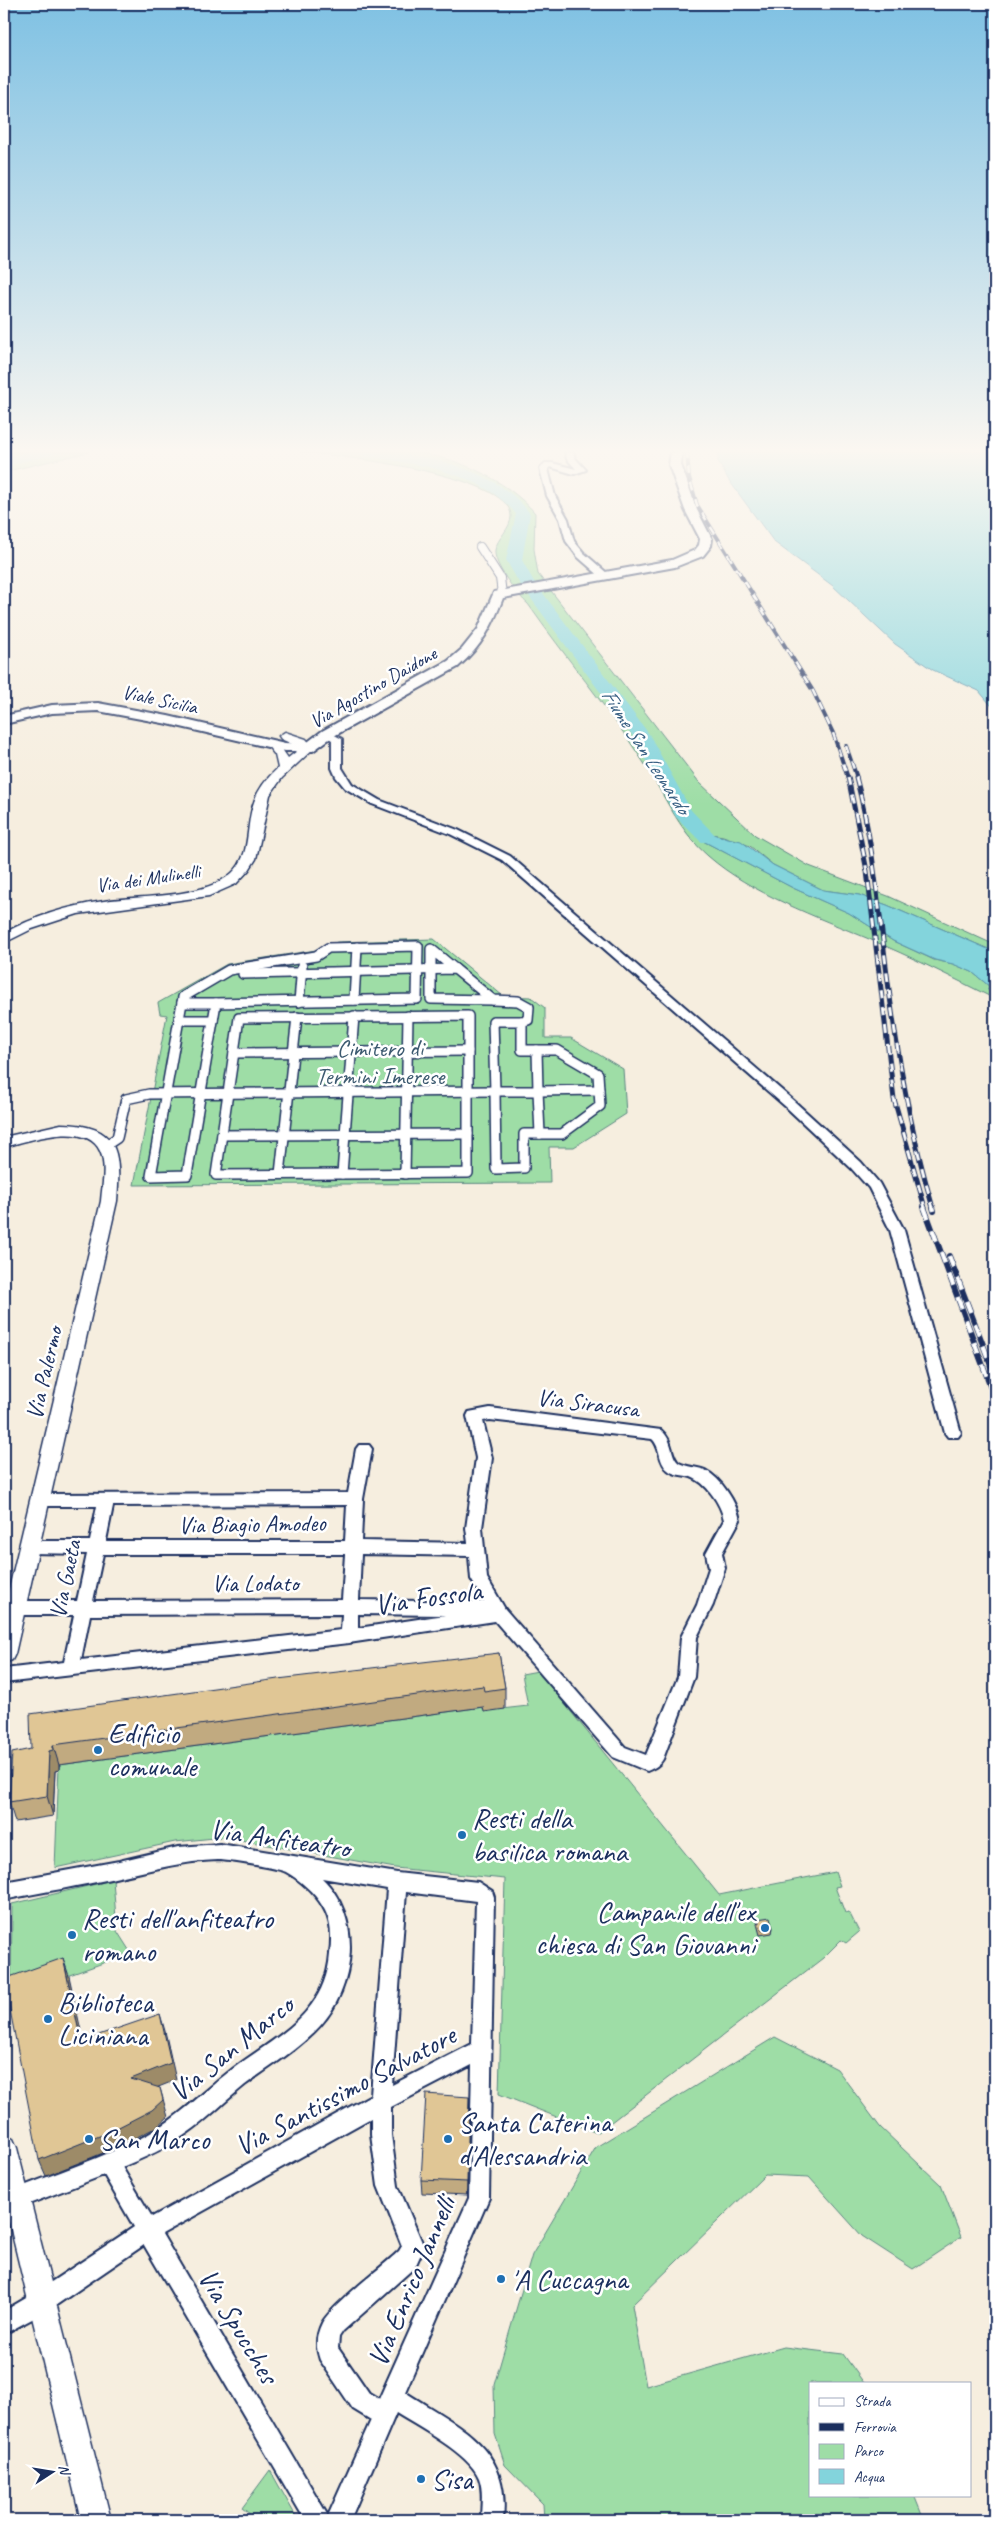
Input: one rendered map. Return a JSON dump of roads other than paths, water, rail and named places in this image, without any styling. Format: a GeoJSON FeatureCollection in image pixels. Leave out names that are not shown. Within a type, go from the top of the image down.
{"type":"FeatureCollection","features":[{"type":"Feature","properties":{"kind":"main road"},"geometry":{"type":"LineString","coordinates":[[506,593],[638,570]]}},
{"type":"Feature","properties":{"kind":"main road","name":"Via Agostino Daidone"},"geometry":{"type":"LineString","coordinates":[[308,748],[327,734],[453,664],[467,652],[484,630],[495,598],[506,593]]}},
{"type":"Feature","properties":{"kind":"main road","name":"Viale Sicilia"},"geometry":{"type":"LineString","coordinates":[[4,712],[51,702],[102,701],[308,748]]}},
{"type":"Feature","properties":{"kind":"main road","name":"Viale Sicilia"},"geometry":{"type":"LineString","coordinates":[[4,720],[52,709],[98,707],[279,740]]}},
{"type":"Feature","properties":{"kind":"main road"},"geometry":{"type":"LineString","coordinates":[[279,740],[327,734]]}},
{"type":"Feature","properties":{"kind":"street"},"geometry":{"type":"LineString","coordinates":[[495,570],[500,578],[500,589],[506,593]]}},
{"type":"Feature","properties":{"kind":"street"},"geometry":{"type":"LineString","coordinates":[[597,570],[604,576]]}},
{"type":"Feature","properties":{"kind":"street"},"geometry":{"type":"LineString","coordinates":[[327,734],[337,740],[336,765],[344,782],[351,788],[387,806],[476,842],[506,858],[790,1104],[856,1165],[874,1186],[897,1230],[953,1433]]}},
{"type":"Feature","properties":{"kind":"street"},"geometry":{"type":"LineString","coordinates":[[279,740],[284,768]]}},
{"type":"Feature","properties":{"kind":"street","name":"Via dei Mulinelli"},"geometry":{"type":"LineString","coordinates":[[4,940],[37,922],[74,911],[190,895],[222,887],[244,868],[253,852],[260,802],[263,795],[284,768],[308,748]]}},
{"type":"Feature","properties":{"kind":"street"},"geometry":{"type":"LineString","coordinates":[[182,1003],[417,999],[418,946],[328,948],[316,956],[229,970],[183,997],[151,1176],[187,1175],[216,1003]]}},
{"type":"Feature","properties":{"kind":"street"},"geometry":{"type":"LineString","coordinates":[[354,1000],[357,947]]}},
{"type":"Feature","properties":{"kind":"street"},"geometry":{"type":"LineString","coordinates":[[493,1000],[431,949],[431,999],[518,1001],[529,1007],[528,1020],[493,1021],[496,1169],[524,1168],[524,1134],[562,1134],[600,1106],[598,1074],[557,1050],[522,1050],[522,1021]]}},
{"type":"Feature","properties":{"kind":"street"},"geometry":{"type":"LineString","coordinates":[[299,1002],[302,958]]}},
{"type":"Feature","properties":{"kind":"street"},"geometry":{"type":"LineString","coordinates":[[229,970],[237,974],[455,969]]}},
{"type":"Feature","properties":{"kind":"street"},"geometry":{"type":"LineString","coordinates":[[342,1174],[354,1016]]}},
{"type":"Feature","properties":{"kind":"street"},"geometry":{"type":"LineString","coordinates":[[354,1016],[468,1016],[468,1173],[216,1175],[240,1018],[354,1016]]}},
{"type":"Feature","properties":{"kind":"street"},"geometry":{"type":"LineString","coordinates":[[405,1174],[408,1016]]}},
{"type":"Feature","properties":{"kind":"street"},"geometry":{"type":"LineString","coordinates":[[280,1174],[297,1017]]}},
{"type":"Feature","properties":{"kind":"street"},"geometry":{"type":"LineString","coordinates":[[179,1020],[213,1020]]}},
{"type":"Feature","properties":{"kind":"street"},"geometry":{"type":"LineString","coordinates":[[537,1050],[540,1134]]}},
{"type":"Feature","properties":{"kind":"street"},"geometry":{"type":"LineString","coordinates":[[234,1053],[468,1051]]}},
{"type":"Feature","properties":{"kind":"street"},"geometry":{"type":"LineString","coordinates":[[4,1142],[33,1133],[63,1129],[80,1131],[100,1141],[117,1138],[126,1099],[149,1094],[600,1090]]}},
{"type":"Feature","properties":{"kind":"street"},"geometry":{"type":"LineString","coordinates":[[222,1135],[468,1134]]}},
{"type":"Feature","properties":{"kind":"street","name":"Via Palermo"},"geometry":{"type":"LineString","coordinates":[[4,1654],[109,1201],[109,1157],[100,1141]]}},
{"type":"Feature","properties":{"kind":"street","name":"Via Siracusa"},"geometry":{"type":"LineString","coordinates":[[476,1550],[474,1528],[484,1458],[474,1416],[503,1415],[656,1434],[663,1440],[666,1456],[674,1467],[702,1476],[732,1514],[732,1520],[714,1553],[717,1568]]}},
{"type":"Feature","properties":{"kind":"street"},"geometry":{"type":"LineString","coordinates":[[348,1636],[355,1499],[364,1449]]}},
{"type":"Feature","properties":{"kind":"street"},"geometry":{"type":"LineString","coordinates":[[40,1500],[355,1499]]}},
{"type":"Feature","properties":{"kind":"street","name":"Via Gaeta"},"geometry":{"type":"LineString","coordinates":[[71,1668],[106,1501]]}},
{"type":"Feature","properties":{"kind":"street","name":"Via Biagio Amodeo"},"geometry":{"type":"LineString","coordinates":[[29,1547],[352,1546],[476,1550]]}},
{"type":"Feature","properties":{"kind":"street"},"geometry":{"type":"LineString","coordinates":[[476,1550],[479,1579],[498,1612]]}},
{"type":"Feature","properties":{"kind":"street","name":"Via Fossola"},"geometry":{"type":"LineString","coordinates":[[4,1676],[348,1636],[498,1612],[619,1752],[647,1763],[654,1759],[686,1677],[689,1637],[705,1605],[717,1568]]}},
{"type":"Feature","properties":{"kind":"street","name":"Via Lodato"},"geometry":{"type":"LineString","coordinates":[[14,1608],[349,1607],[498,1612]]}},
{"type":"Feature","properties":{"kind":"street","name":"Via Anfiteatro"},"geometry":{"type":"LineString","coordinates":[[4,1891],[119,1869],[178,1855],[220,1852],[254,1856],[286,1864],[397,1882],[478,1891],[483,1894],[486,1901]]}},
{"type":"Feature","properties":{"kind":"street","name":"Via San Marco"},"geometry":{"type":"LineString","coordinates":[[16,2199],[108,2163],[170,2132],[246,2072],[291,2042],[310,2025],[331,1994],[341,1958],[341,1935],[335,1912],[322,1888],[306,1875],[286,1864]]}},
{"type":"Feature","properties":{"kind":"street"},"geometry":{"type":"LineString","coordinates":[[397,1882],[380,2135],[388,2186],[402,2226],[411,2238],[412,2252],[335,2323],[327,2336],[326,2344],[328,2352],[360,2401],[388,2406],[475,2451],[485,2465],[492,2484],[494,2499],[492,2520]]}},
{"type":"Feature","properties":{"kind":"street","name":"Via Enrico Jannelli"},"geometry":{"type":"LineString","coordinates":[[338,2520],[479,2198],[486,1901]]}},
{"type":"Feature","properties":{"kind":"street","name":"Via Santissimo Salvatore"},"geometry":{"type":"LineString","coordinates":[[4,2323],[40,2302],[147,2231],[381,2101],[483,2049]]}},
{"type":"Feature","properties":{"kind":"street"},"geometry":{"type":"LineString","coordinates":[[4,2148],[40,2302],[96,2520]]}},
{"type":"Feature","properties":{"kind":"street","name":"Via Spucches"},"geometry":{"type":"LineString","coordinates":[[108,2163],[318,2520]]}},
{"type":"Feature","properties":{"kind":"water"},"geometry":{"type":"Polygon","coordinates":[[[811,570],[995,570],[995,710],[979,691],[933,670],[895,644],[833,586],[811,570]]]}},
{"type":"Feature","properties":{"kind":"water"},"geometry":{"type":"Polygon","coordinates":[[[683,813],[711,834],[741,841],[773,865],[823,890],[859,895],[887,905],[995,952],[995,994],[988,990],[989,986],[972,972],[953,964],[935,960],[893,941],[849,913],[793,888],[703,841],[682,820],[683,813]]]}},
{"type":"Feature","properties":{"kind":"waterway","name":"Fiume San Leonardo"},"geometry":{"type":"LineString","coordinates":[[520,570],[640,734],[683,813],[708,838]]}},
{"type":"Feature","properties":{"kind":"railway"},"geometry":{"type":"LineString","coordinates":[[737,570],[813,691],[833,733],[848,778]]}},
{"type":"Feature","properties":{"kind":"railway"},"geometry":{"type":"LineString","coordinates":[[846,746],[857,778]]}},
{"type":"Feature","properties":{"kind":"railway"},"geometry":{"type":"LineString","coordinates":[[848,777],[867,871],[894,1099],[925,1208]]}},
{"type":"Feature","properties":{"kind":"railway"},"geometry":{"type":"LineString","coordinates":[[856,777],[872,854],[901,1068],[918,1152],[933,1208]]}},
{"type":"Feature","properties":{"kind":"railway"},"geometry":{"type":"LineString","coordinates":[[924,1207],[995,1398]]}},
{"type":"Feature","properties":{"kind":"railway"},"geometry":{"type":"LineString","coordinates":[[933,1207],[934,1211]]}},
{"type":"Feature","properties":{"kind":"railway"},"geometry":{"type":"LineString","coordinates":[[949,1256],[995,1376]]}},
{"type":"Feature","properties":{"kind":"place","name":"Edificio comunale"},"geometry":{"type":"Point","coordinates":[98,1750]}},
{"type":"Feature","properties":{"kind":"place","name":"Resti della basilica romana"},"geometry":{"type":"Point","coordinates":[462,1835]}},
{"type":"Feature","properties":{"kind":"place","name":"Campanile dell'ex chiesa di San Giovanni"},"geometry":{"type":"Point","coordinates":[765,1928]}},
{"type":"Feature","properties":{"kind":"place","name":"Resti dell'anfiteatro romano"},"geometry":{"type":"Point","coordinates":[72,1935]}},
{"type":"Feature","properties":{"kind":"place","name":"Biblioteca Liciniana"},"geometry":{"type":"Point","coordinates":[48,2019]}},
{"type":"Feature","properties":{"kind":"place","name":"San Marco"},"geometry":{"type":"Point","coordinates":[89,2139]}},
{"type":"Feature","properties":{"kind":"place","name":"Santa Caterina d'Alessandria"},"geometry":{"type":"Point","coordinates":[448,2139]}},
{"type":"Feature","properties":{"kind":"place","name":"'A Cuccagna"},"geometry":{"type":"Point","coordinates":[501,2279]}},
{"type":"Feature","properties":{"kind":"place","name":"Sisa"},"geometry":{"type":"Point","coordinates":[421,2479]}},
{"type":"Feature","properties":{"kind":"park label","name":"Cimitero di Termini Imerese"},"geometry":{"type":"Point","coordinates":[380,1062]}}]}
